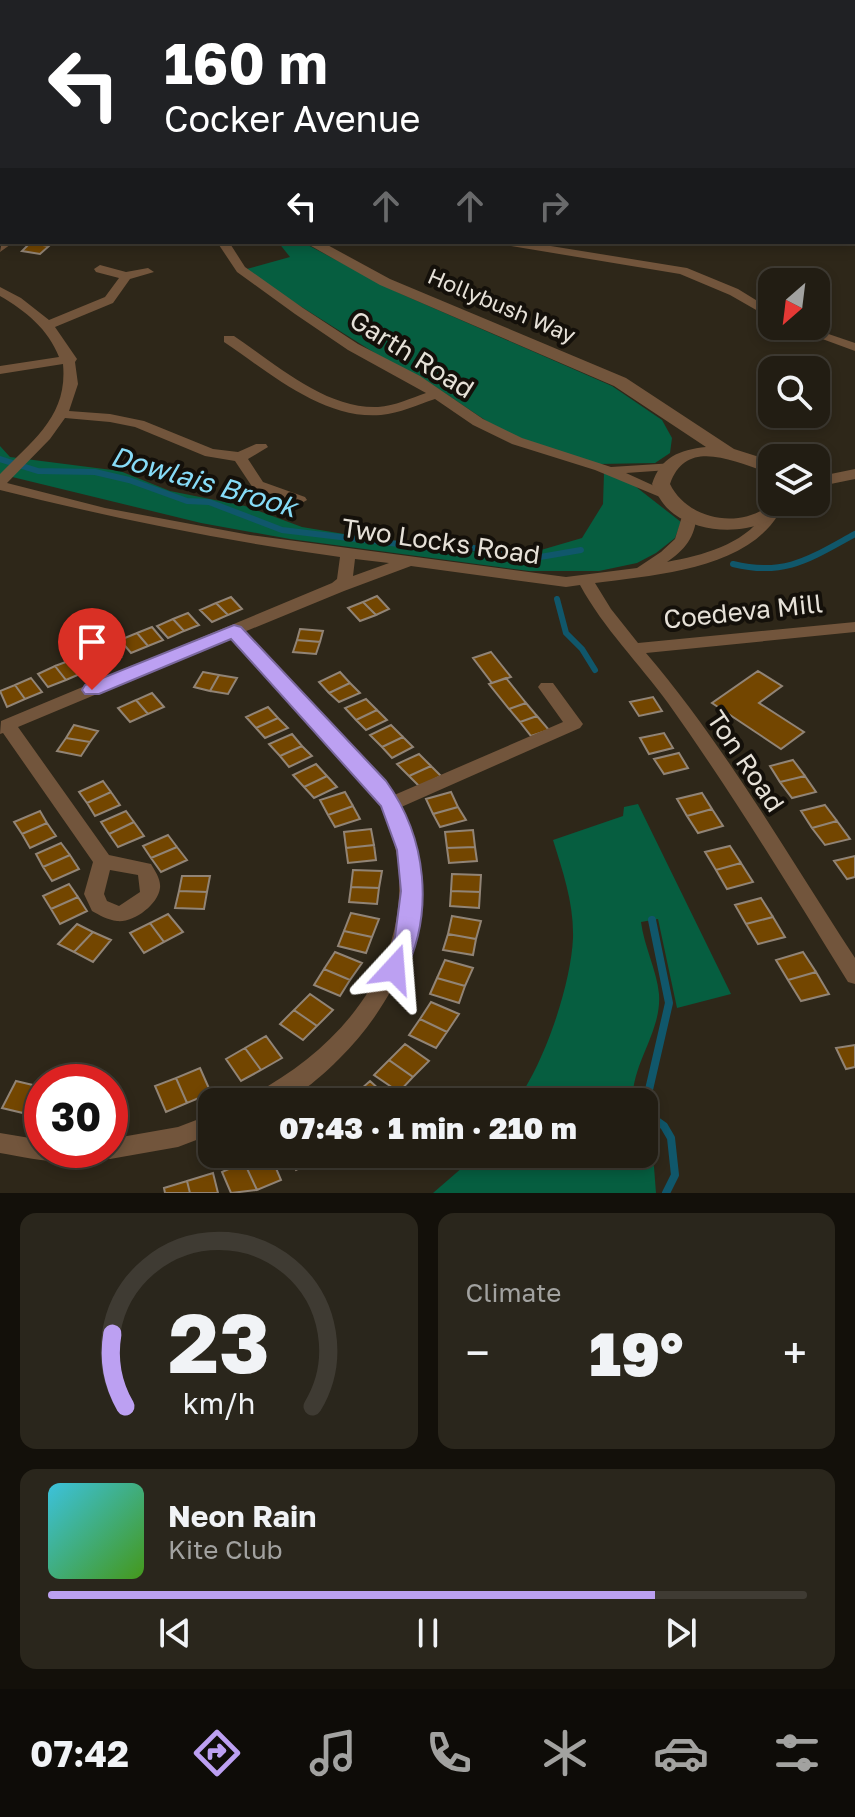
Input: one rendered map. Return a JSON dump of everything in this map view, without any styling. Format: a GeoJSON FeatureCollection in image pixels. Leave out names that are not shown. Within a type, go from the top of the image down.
{"type":"FeatureCollection","features":[{"type":"Feature","properties":{"kind":"street","name":"Garth Road"},"geometry":{"type":"LineString","coordinates":[[224,244],[241,269],[252,278],[353,347],[415,379],[458,411],[517,441],[600,467],[665,494]]}},
{"type":"Feature","properties":{"kind":"street","name":"Hollybush Way"},"geometry":{"type":"LineString","coordinates":[[315,244],[385,282],[590,367],[649,397],[695,433],[727,452],[758,462]]}},
{"type":"Feature","properties":{"kind":"street"},"geometry":{"type":"LineString","coordinates":[[517,244],[683,271],[734,292],[758,307]]}},
{"type":"Feature","properties":{"kind":"street"},"geometry":{"type":"LineString","coordinates":[[100,269],[126,276],[148,272]]}},
{"type":"Feature","properties":{"kind":"street"},"geometry":{"type":"LineString","coordinates":[[46,326],[109,300],[126,276]]}},
{"type":"Feature","properties":{"kind":"street"},"geometry":{"type":"LineString","coordinates":[[0,291],[46,326],[70,359],[73,378],[61,414],[3,480]]}},
{"type":"Feature","properties":{"kind":"street"},"geometry":{"type":"LineString","coordinates":[[229,339],[238,352],[316,393],[360,409],[389,409],[436,394]]}},
{"type":"Feature","properties":{"kind":"street"},"geometry":{"type":"LineString","coordinates":[[830,339],[855,347]]}},
{"type":"Feature","properties":{"kind":"street"},"geometry":{"type":"LineString","coordinates":[[0,370],[70,359]]}},
{"type":"Feature","properties":{"kind":"street"},"geometry":{"type":"LineString","coordinates":[[61,414],[139,424],[210,453],[240,457],[261,447]]}},
{"type":"Feature","properties":{"kind":"street"},"geometry":{"type":"LineString","coordinates":[[673,415],[683,438],[674,462],[662,476],[665,494],[675,506],[709,520],[736,523],[758,515]]}},
{"type":"Feature","properties":{"kind":"street","name":"Hollybush Way"},"geometry":{"type":"LineString","coordinates":[[674,462],[700,452],[727,452]]}},
{"type":"Feature","properties":{"kind":"street"},"geometry":{"type":"LineString","coordinates":[[240,457],[258,485],[300,500]]}},
{"type":"Feature","properties":{"kind":"street","name":"Garth Road"},"geometry":{"type":"LineString","coordinates":[[600,467],[642,469],[674,462]]}},
{"type":"Feature","properties":{"kind":"street"},"geometry":{"type":"LineString","coordinates":[[830,473],[854,474]]}},
{"type":"Feature","properties":{"kind":"street"},"geometry":{"type":"LineString","coordinates":[[830,479],[854,474]]}},
{"type":"Feature","properties":{"kind":"street","name":"Two Locks Road"},"geometry":{"type":"LineString","coordinates":[[3,480],[181,527],[566,582],[681,565],[718,553],[758,532],[771,516]]}},
{"type":"Feature","properties":{"kind":"street","name":"Two Locks Road"},"geometry":{"type":"LineString","coordinates":[[641,572],[672,552],[682,541],[691,524],[689,513]]}},
{"type":"Feature","properties":{"kind":"street"},"geometry":{"type":"LineString","coordinates":[[338,587],[345,580],[348,552]]}},
{"type":"Feature","properties":{"kind":"street"},"geometry":{"type":"LineString","coordinates":[[103,861],[3,726],[338,587],[412,560]]}},
{"type":"Feature","properties":{"kind":"street","name":"Ton Road"},"geometry":{"type":"LineString","coordinates":[[586,581],[599,607],[636,649],[735,789],[855,976]]}},
{"type":"Feature","properties":{"kind":"street","name":"Coedeva Mill"},"geometry":{"type":"LineString","coordinates":[[636,649],[855,627]]}},
{"type":"Feature","properties":{"kind":"street"},"geometry":{"type":"LineString","coordinates":[[234,631],[378,787],[391,804],[408,850],[412,891],[407,937],[394,969],[372,1008],[349,1036],[320,1064],[282,1088]]}},
{"type":"Feature","properties":{"kind":"street"},"geometry":{"type":"LineString","coordinates":[[391,804],[574,724],[547,687]]}},
{"type":"Feature","properties":{"kind":"street"},"geometry":{"type":"LineString","coordinates":[[128,1146],[178,1137],[198,1129]]}},
{"type":"Feature","properties":{"kind":"street"},"geometry":{"type":"LineString","coordinates":[[0,1143],[24,1147]]}},
{"type":"Feature","properties":{"kind":"green space"},"geometry":{"type":"Polygon","coordinates":[[[280,244],[306,244],[399,293],[612,386],[662,420],[672,438],[670,453],[655,463],[599,464],[576,459],[500,430],[425,380],[378,355],[243,270],[290,257],[280,244]]]}},
{"type":"Feature","properties":{"kind":"green space"},"geometry":{"type":"Polygon","coordinates":[[[0,446],[10,457],[120,471],[170,491],[245,506],[302,527],[517,557],[582,538],[603,504],[604,473],[631,483],[681,522],[675,538],[637,563],[599,571],[529,571],[290,539],[201,523],[0,474],[0,446]]]}},
{"type":"Feature","properties":{"kind":"green space"},"geometry":{"type":"Polygon","coordinates":[[[638,804],[731,994],[677,1008],[658,919],[641,922],[658,985],[659,1008],[633,1088],[525,1088],[546,1046],[571,957],[572,913],[553,840],[623,816],[624,807],[638,804]]]}},
{"type":"Feature","properties":{"kind":"green space"},"geometry":{"type":"Polygon","coordinates":[[[462,1168],[654,1168],[656,1193],[433,1193],[462,1168]]]}},
{"type":"Feature","properties":{"kind":"building"},"geometry":{"type":"Polygon","coordinates":[[[29,244],[49,246],[40,254],[22,251],[29,244]]]}},
{"type":"Feature","properties":{"kind":"building"},"geometry":{"type":"Polygon","coordinates":[[[377,596],[389,609],[376,615],[363,602],[377,596]]]}},
{"type":"Feature","properties":{"kind":"building"},"geometry":{"type":"Polygon","coordinates":[[[231,597],[242,609],[228,615],[216,603],[231,597]]]}},
{"type":"Feature","properties":{"kind":"building"},"geometry":{"type":"Polygon","coordinates":[[[363,602],[376,615],[360,621],[348,608],[363,602]]]}},
{"type":"Feature","properties":{"kind":"building"},"geometry":{"type":"Polygon","coordinates":[[[216,603],[228,615],[212,622],[200,610],[216,603]]]}},
{"type":"Feature","properties":{"kind":"building"},"geometry":{"type":"Polygon","coordinates":[[[188,613],[199,625],[184,631],[173,619],[188,613]]]}},
{"type":"Feature","properties":{"kind":"building"},"geometry":{"type":"Polygon","coordinates":[[[173,619],[184,631],[168,638],[157,626],[173,619]]]}},
{"type":"Feature","properties":{"kind":"building"},"geometry":{"type":"Polygon","coordinates":[[[152,627],[163,640],[148,646],[137,633],[152,627]]]}},
{"type":"Feature","properties":{"kind":"building"},"geometry":{"type":"Polygon","coordinates":[[[300,629],[323,631],[320,642],[297,640],[300,629]]]}},
{"type":"Feature","properties":{"kind":"building"},"geometry":{"type":"Polygon","coordinates":[[[137,633],[148,646],[131,653],[120,640],[137,633]]]}},
{"type":"Feature","properties":{"kind":"building"},"geometry":{"type":"Polygon","coordinates":[[[297,640],[320,642],[316,654],[293,652],[297,640]]]}},
{"type":"Feature","properties":{"kind":"building"},"geometry":{"type":"Polygon","coordinates":[[[110,644],[121,657],[106,663],[95,650],[110,644]]]}},
{"type":"Feature","properties":{"kind":"building"},"geometry":{"type":"Polygon","coordinates":[[[95,650],[106,663],[88,671],[78,657],[95,650]]]}},
{"type":"Feature","properties":{"kind":"building"},"geometry":{"type":"Polygon","coordinates":[[[491,652],[511,677],[492,683],[473,658],[491,652]]]}},
{"type":"Feature","properties":{"kind":"building"},"geometry":{"type":"Polygon","coordinates":[[[71,660],[82,673],[66,680],[55,666],[71,660]]]}},
{"type":"Feature","properties":{"kind":"building"},"geometry":{"type":"Polygon","coordinates":[[[55,666],[66,680],[48,687],[38,674],[55,666]]]}},
{"type":"Feature","properties":{"kind":"building"},"geometry":{"type":"Polygon","coordinates":[[[758,671],[782,686],[759,703],[804,732],[781,749],[712,703],[758,671]]]}},
{"type":"Feature","properties":{"kind":"building"},"geometry":{"type":"Polygon","coordinates":[[[203,672],[219,675],[210,691],[194,687],[203,672]]]}},
{"type":"Feature","properties":{"kind":"building"},"geometry":{"type":"Polygon","coordinates":[[[340,672],[350,683],[329,693],[319,682],[340,672]]]}},
{"type":"Feature","properties":{"kind":"building"},"geometry":{"type":"Polygon","coordinates":[[[219,675],[237,678],[228,694],[210,691],[219,675]]]}},
{"type":"Feature","properties":{"kind":"building"},"geometry":{"type":"Polygon","coordinates":[[[31,678],[42,692],[25,699],[15,685],[31,678]]]}},
{"type":"Feature","properties":{"kind":"building"},"geometry":{"type":"Polygon","coordinates":[[[506,678],[526,703],[509,709],[489,684],[506,678]]]}},
{"type":"Feature","properties":{"kind":"building"},"geometry":{"type":"Polygon","coordinates":[[[350,683],[360,693],[339,702],[329,693],[350,683]]]}},
{"type":"Feature","properties":{"kind":"building"},"geometry":{"type":"Polygon","coordinates":[[[15,685],[25,699],[7,707],[0,691],[15,685]]]}},
{"type":"Feature","properties":{"kind":"building"},"geometry":{"type":"Polygon","coordinates":[[[152,693],[164,707],[148,714],[136,700],[152,693]]]}},
{"type":"Feature","properties":{"kind":"building"},"geometry":{"type":"Polygon","coordinates":[[[653,697],[662,711],[639,716],[630,702],[653,697]]]}},
{"type":"Feature","properties":{"kind":"building"},"geometry":{"type":"Polygon","coordinates":[[[366,699],[377,710],[356,720],[345,708],[366,699]]]}},
{"type":"Feature","properties":{"kind":"building"},"geometry":{"type":"Polygon","coordinates":[[[136,700],[148,714],[130,722],[118,708],[136,700]]]}},
{"type":"Feature","properties":{"kind":"building"},"geometry":{"type":"Polygon","coordinates":[[[526,703],[537,716],[520,722],[509,709],[526,703]]]}},
{"type":"Feature","properties":{"kind":"building"},"geometry":{"type":"Polygon","coordinates":[[[268,707],[278,718],[256,728],[246,717],[268,707]]]}},
{"type":"Feature","properties":{"kind":"building"},"geometry":{"type":"Polygon","coordinates":[[[377,710],[387,720],[366,730],[356,720],[377,710]]]}},
{"type":"Feature","properties":{"kind":"building"},"geometry":{"type":"Polygon","coordinates":[[[537,716],[549,730],[531,736],[520,722],[537,716]]]}},
{"type":"Feature","properties":{"kind":"building"},"geometry":{"type":"Polygon","coordinates":[[[278,718],[288,728],[265,738],[256,728],[278,718]]]}},
{"type":"Feature","properties":{"kind":"building"},"geometry":{"type":"Polygon","coordinates":[[[74,725],[98,731],[90,742],[66,738],[74,725]]]}},
{"type":"Feature","properties":{"kind":"building"},"geometry":{"type":"Polygon","coordinates":[[[391,725],[403,737],[382,747],[370,735],[391,725]]]}},
{"type":"Feature","properties":{"kind":"building"},"geometry":{"type":"Polygon","coordinates":[[[664,733],[673,748],[649,754],[640,738],[664,733]]]}},
{"type":"Feature","properties":{"kind":"building"},"geometry":{"type":"Polygon","coordinates":[[[292,734],[302,746],[280,756],[269,744],[292,734]]]}},
{"type":"Feature","properties":{"kind":"building"},"geometry":{"type":"Polygon","coordinates":[[[403,737],[413,747],[392,758],[382,747],[403,737]]]}},
{"type":"Feature","properties":{"kind":"building"},"geometry":{"type":"Polygon","coordinates":[[[66,738],[90,742],[81,756],[57,751],[66,738]]]}},
{"type":"Feature","properties":{"kind":"building"},"geometry":{"type":"Polygon","coordinates":[[[302,746],[312,756],[289,767],[280,756],[302,746]]]}},
{"type":"Feature","properties":{"kind":"building"},"geometry":{"type":"Polygon","coordinates":[[[679,753],[688,768],[664,774],[654,759],[679,753]]]}},
{"type":"Feature","properties":{"kind":"building"},"geometry":{"type":"Polygon","coordinates":[[[419,754],[431,766],[409,776],[397,764],[419,754]]]}},
{"type":"Feature","properties":{"kind":"building"},"geometry":{"type":"Polygon","coordinates":[[[793,760],[805,776],[780,782],[770,766],[793,760]]]}},
{"type":"Feature","properties":{"kind":"building"},"geometry":{"type":"Polygon","coordinates":[[[316,764],[327,776],[304,787],[293,775],[316,764]]]}},
{"type":"Feature","properties":{"kind":"building"},"geometry":{"type":"Polygon","coordinates":[[[431,766],[441,776],[420,787],[409,776],[431,766]]]}},
{"type":"Feature","properties":{"kind":"building"},"geometry":{"type":"Polygon","coordinates":[[[327,776],[337,787],[314,798],[304,787],[327,776]]]}},
{"type":"Feature","properties":{"kind":"building"},"geometry":{"type":"Polygon","coordinates":[[[805,776],[816,792],[792,798],[780,782],[805,776]]]}},
{"type":"Feature","properties":{"kind":"building"},"geometry":{"type":"Polygon","coordinates":[[[103,781],[111,792],[87,803],[79,792],[103,781]]]}},
{"type":"Feature","properties":{"kind":"building"},"geometry":{"type":"Polygon","coordinates":[[[111,792],[120,805],[95,816],[87,803],[111,792]]]}},
{"type":"Feature","properties":{"kind":"building"},"geometry":{"type":"Polygon","coordinates":[[[345,792],[353,806],[328,815],[320,800],[345,792]]]}},
{"type":"Feature","properties":{"kind":"building"},"geometry":{"type":"Polygon","coordinates":[[[451,792],[458,807],[433,814],[426,799],[451,792]]]}},
{"type":"Feature","properties":{"kind":"building"},"geometry":{"type":"Polygon","coordinates":[[[702,793],[712,809],[687,816],[677,799],[702,793]]]}},
{"type":"Feature","properties":{"kind":"building"},"geometry":{"type":"Polygon","coordinates":[[[825,805],[837,821],[812,828],[801,811],[825,805]]]}},
{"type":"Feature","properties":{"kind":"building"},"geometry":{"type":"Polygon","coordinates":[[[353,806],[360,819],[335,827],[328,815],[353,806]]]}},
{"type":"Feature","properties":{"kind":"building"},"geometry":{"type":"Polygon","coordinates":[[[458,807],[466,820],[440,827],[433,814],[458,807]]]}},
{"type":"Feature","properties":{"kind":"building"},"geometry":{"type":"Polygon","coordinates":[[[712,809],[723,826],[698,833],[687,816],[712,809]]]}},
{"type":"Feature","properties":{"kind":"building"},"geometry":{"type":"Polygon","coordinates":[[[40,811],[47,823],[22,834],[14,822],[40,811]]]}},
{"type":"Feature","properties":{"kind":"building"},"geometry":{"type":"Polygon","coordinates":[[[126,811],[134,822],[109,834],[101,822],[126,811]]]}},
{"type":"Feature","properties":{"kind":"building"},"geometry":{"type":"Polygon","coordinates":[[[837,821],[850,839],[825,845],[812,828],[837,821]]]}},
{"type":"Feature","properties":{"kind":"building"},"geometry":{"type":"Polygon","coordinates":[[[134,822],[144,836],[118,847],[109,834],[134,822]]]}},
{"type":"Feature","properties":{"kind":"building"},"geometry":{"type":"Polygon","coordinates":[[[47,823],[56,836],[30,848],[22,834],[47,823]]]}},
{"type":"Feature","properties":{"kind":"building"},"geometry":{"type":"Polygon","coordinates":[[[371,829],[374,845],[346,848],[344,832],[371,829]]]}},
{"type":"Feature","properties":{"kind":"building"},"geometry":{"type":"Polygon","coordinates":[[[473,830],[475,847],[447,848],[445,832],[473,830]]]}},
{"type":"Feature","properties":{"kind":"building"},"geometry":{"type":"Polygon","coordinates":[[[168,835],[177,847],[151,858],[143,846],[168,835]]]}},
{"type":"Feature","properties":{"kind":"building"},"geometry":{"type":"Polygon","coordinates":[[[61,843],[70,855],[43,867],[36,854],[61,843]]]}},
{"type":"Feature","properties":{"kind":"building"},"geometry":{"type":"Polygon","coordinates":[[[374,845],[376,860],[348,863],[346,848],[374,845]]]}},
{"type":"Feature","properties":{"kind":"building"},"geometry":{"type":"Polygon","coordinates":[[[730,846],[741,863],[716,870],[705,852],[730,846]]]}},
{"type":"Feature","properties":{"kind":"building"},"geometry":{"type":"Polygon","coordinates":[[[177,847],[187,860],[161,872],[151,858],[177,847]]]}},
{"type":"Feature","properties":{"kind":"building"},"geometry":{"type":"Polygon","coordinates":[[[475,847],[477,861],[449,863],[447,848],[475,847]]]}},
{"type":"Feature","properties":{"kind":"building"},"geometry":{"type":"Polygon","coordinates":[[[70,855],[79,869],[52,881],[43,867],[70,855]]]}},
{"type":"Feature","properties":{"kind":"building"},"geometry":{"type":"Polygon","coordinates":[[[855,856],[855,877],[847,879],[834,861],[855,856]]]}},
{"type":"Feature","properties":{"kind":"building"},"geometry":{"type":"Polygon","coordinates":[[[741,863],[753,882],[727,889],[716,870],[741,863]]]}},
{"type":"Feature","properties":{"kind":"building"},"geometry":{"type":"Polygon","coordinates":[[[353,870],[382,871],[379,888],[351,887],[353,870]]]}},
{"type":"Feature","properties":{"kind":"building"},"geometry":{"type":"Polygon","coordinates":[[[452,874],[481,875],[480,892],[451,891],[452,874]]]}},
{"type":"Feature","properties":{"kind":"building"},"geometry":{"type":"Polygon","coordinates":[[[182,876],[210,876],[207,892],[179,891],[182,876]]]}},
{"type":"Feature","properties":{"kind":"building"},"geometry":{"type":"Polygon","coordinates":[[[69,884],[78,897],[51,909],[43,896],[69,884]]]}},
{"type":"Feature","properties":{"kind":"building"},"geometry":{"type":"Polygon","coordinates":[[[351,887],[379,888],[377,904],[349,902],[351,887]]]}},
{"type":"Feature","properties":{"kind":"building"},"geometry":{"type":"Polygon","coordinates":[[[179,891],[207,892],[204,909],[175,908],[179,891]]]}},
{"type":"Feature","properties":{"kind":"building"},"geometry":{"type":"Polygon","coordinates":[[[451,891],[480,892],[479,908],[450,906],[451,891]]]}},
{"type":"Feature","properties":{"kind":"building"},"geometry":{"type":"Polygon","coordinates":[[[78,897],[87,911],[60,924],[51,909],[78,897]]]}},
{"type":"Feature","properties":{"kind":"building"},"geometry":{"type":"Polygon","coordinates":[[[761,898],[773,917],[746,924],[735,905],[761,898]]]}},
{"type":"Feature","properties":{"kind":"building"},"geometry":{"type":"Polygon","coordinates":[[[351,913],[379,919],[372,937],[344,931],[351,913]]]}},
{"type":"Feature","properties":{"kind":"building"},"geometry":{"type":"Polygon","coordinates":[[[168,914],[183,932],[164,942],[150,923],[168,914]]]}},
{"type":"Feature","properties":{"kind":"building"},"geometry":{"type":"Polygon","coordinates":[[[452,916],[481,921],[476,939],[448,934],[452,916]]]}},
{"type":"Feature","properties":{"kind":"building"},"geometry":{"type":"Polygon","coordinates":[[[773,917],[785,937],[758,944],[746,924],[773,917]]]}},
{"type":"Feature","properties":{"kind":"building"},"geometry":{"type":"Polygon","coordinates":[[[150,923],[164,942],[144,953],[130,933],[150,923]]]}},
{"type":"Feature","properties":{"kind":"building"},"geometry":{"type":"Polygon","coordinates":[[[77,924],[93,932],[74,952],[58,944],[77,924]]]}},
{"type":"Feature","properties":{"kind":"building"},"geometry":{"type":"Polygon","coordinates":[[[344,931],[372,937],[366,953],[338,946],[344,931]]]}},
{"type":"Feature","properties":{"kind":"building"},"geometry":{"type":"Polygon","coordinates":[[[93,932],[111,940],[93,962],[74,952],[93,932]]]}},
{"type":"Feature","properties":{"kind":"building"},"geometry":{"type":"Polygon","coordinates":[[[448,934],[476,939],[473,955],[443,950],[448,934]]]}},
{"type":"Feature","properties":{"kind":"building"},"geometry":{"type":"Polygon","coordinates":[[[335,952],[362,963],[350,980],[324,969],[335,952]]]}},
{"type":"Feature","properties":{"kind":"building"},"geometry":{"type":"Polygon","coordinates":[[[803,952],[816,972],[788,980],[776,960],[803,952]]]}},
{"type":"Feature","properties":{"kind":"building"},"geometry":{"type":"Polygon","coordinates":[[[445,960],[473,968],[465,986],[437,978],[445,960]]]}},
{"type":"Feature","properties":{"kind":"building"},"geometry":{"type":"Polygon","coordinates":[[[324,969],[350,980],[340,996],[314,985],[324,969]]]}},
{"type":"Feature","properties":{"kind":"building"},"geometry":{"type":"Polygon","coordinates":[[[816,972],[829,994],[801,1001],[788,980],[816,972]]]}},
{"type":"Feature","properties":{"kind":"building"},"geometry":{"type":"Polygon","coordinates":[[[437,978],[465,986],[459,1003],[430,994],[437,978]]]}},
{"type":"Feature","properties":{"kind":"building"},"geometry":{"type":"Polygon","coordinates":[[[310,994],[333,1010],[317,1026],[294,1010],[310,994]]]}},
{"type":"Feature","properties":{"kind":"building"},"geometry":{"type":"Polygon","coordinates":[[[431,1002],[459,1014],[447,1032],[420,1019],[431,1002]]]}},
{"type":"Feature","properties":{"kind":"building"},"geometry":{"type":"Polygon","coordinates":[[[294,1010],[317,1026],[303,1040],[280,1024],[294,1010]]]}},
{"type":"Feature","properties":{"kind":"building"},"geometry":{"type":"Polygon","coordinates":[[[420,1019],[447,1032],[436,1048],[409,1035],[420,1019]]]}},
{"type":"Feature","properties":{"kind":"building"},"geometry":{"type":"Polygon","coordinates":[[[266,1036],[282,1058],[261,1070],[245,1048],[266,1036]]]}},
{"type":"Feature","properties":{"kind":"building"},"geometry":{"type":"Polygon","coordinates":[[[405,1044],[429,1061],[413,1077],[389,1060],[405,1044]]]}},
{"type":"Feature","properties":{"kind":"building"},"geometry":{"type":"Polygon","coordinates":[[[855,1045],[855,1067],[846,1069],[836,1048],[855,1045]]]}},
{"type":"Feature","properties":{"kind":"building"},"geometry":{"type":"Polygon","coordinates":[[[245,1048],[261,1070],[241,1081],[226,1059],[245,1048]]]}},
{"type":"Feature","properties":{"kind":"building"},"geometry":{"type":"Polygon","coordinates":[[[389,1060],[413,1077],[403,1088],[393,1088],[374,1075],[389,1060]]]}},
{"type":"Feature","properties":{"kind":"building"},"geometry":{"type":"Polygon","coordinates":[[[200,1068],[209,1088],[198,1088],[198,1098],[187,1103],[176,1078],[200,1068]]]}},
{"type":"Feature","properties":{"kind":"building"},"geometry":{"type":"Polygon","coordinates":[[[176,1078],[187,1103],[166,1112],[155,1086],[176,1078]]]}},
{"type":"Feature","properties":{"kind":"building"},"geometry":{"type":"Polygon","coordinates":[[[16,1081],[24,1083],[23,1113],[2,1108],[16,1081]]]}},
{"type":"Feature","properties":{"kind":"building"},"geometry":{"type":"Polygon","coordinates":[[[370,1081],[378,1088],[362,1088],[370,1081]]]}},
{"type":"Feature","properties":{"kind":"building"},"geometry":{"type":"Polygon","coordinates":[[[231,1168],[247,1168],[257,1190],[231,1193],[222,1172],[231,1168]]]}},
{"type":"Feature","properties":{"kind":"building"},"geometry":{"type":"Polygon","coordinates":[[[247,1168],[276,1168],[281,1180],[257,1190],[247,1168]]]}},
{"type":"Feature","properties":{"kind":"building"},"geometry":{"type":"Polygon","coordinates":[[[213,1173],[218,1193],[190,1193],[187,1181],[213,1173]]]}},
{"type":"Feature","properties":{"kind":"building"},"geometry":{"type":"Polygon","coordinates":[[[187,1181],[190,1193],[165,1193],[164,1188],[187,1181]]]}},
{"type":"Feature","properties":{"kind":"waterway","name":"Dowlais Brook"},"geometry":{"type":"LineString","coordinates":[[0,459],[38,471],[95,472],[129,480],[187,501],[209,502],[282,530],[449,550],[466,547],[540,557],[581,550]]}},
{"type":"Feature","properties":{"kind":"waterway"},"geometry":{"type":"LineString","coordinates":[[733,564],[783,567],[811,557],[855,534]]}},
{"type":"Feature","properties":{"kind":"waterway","name":"Dowlais Brook"},"geometry":{"type":"LineString","coordinates":[[557,599],[566,633],[582,649],[595,670]]}},
{"type":"Feature","properties":{"kind":"waterway","name":"Dowlais Brook"},"geometry":{"type":"LineString","coordinates":[[652,920],[669,1003],[645,1107],[647,1114],[664,1126],[671,1138],[675,1175],[666,1193]]}},
{"type":"Feature","properties":{"kind":"route"},"geometry":{"type":"LineString","coordinates":[[92,690],[234,631],[391,804],[408,850],[412,891],[407,937],[394,969]]}}]}
